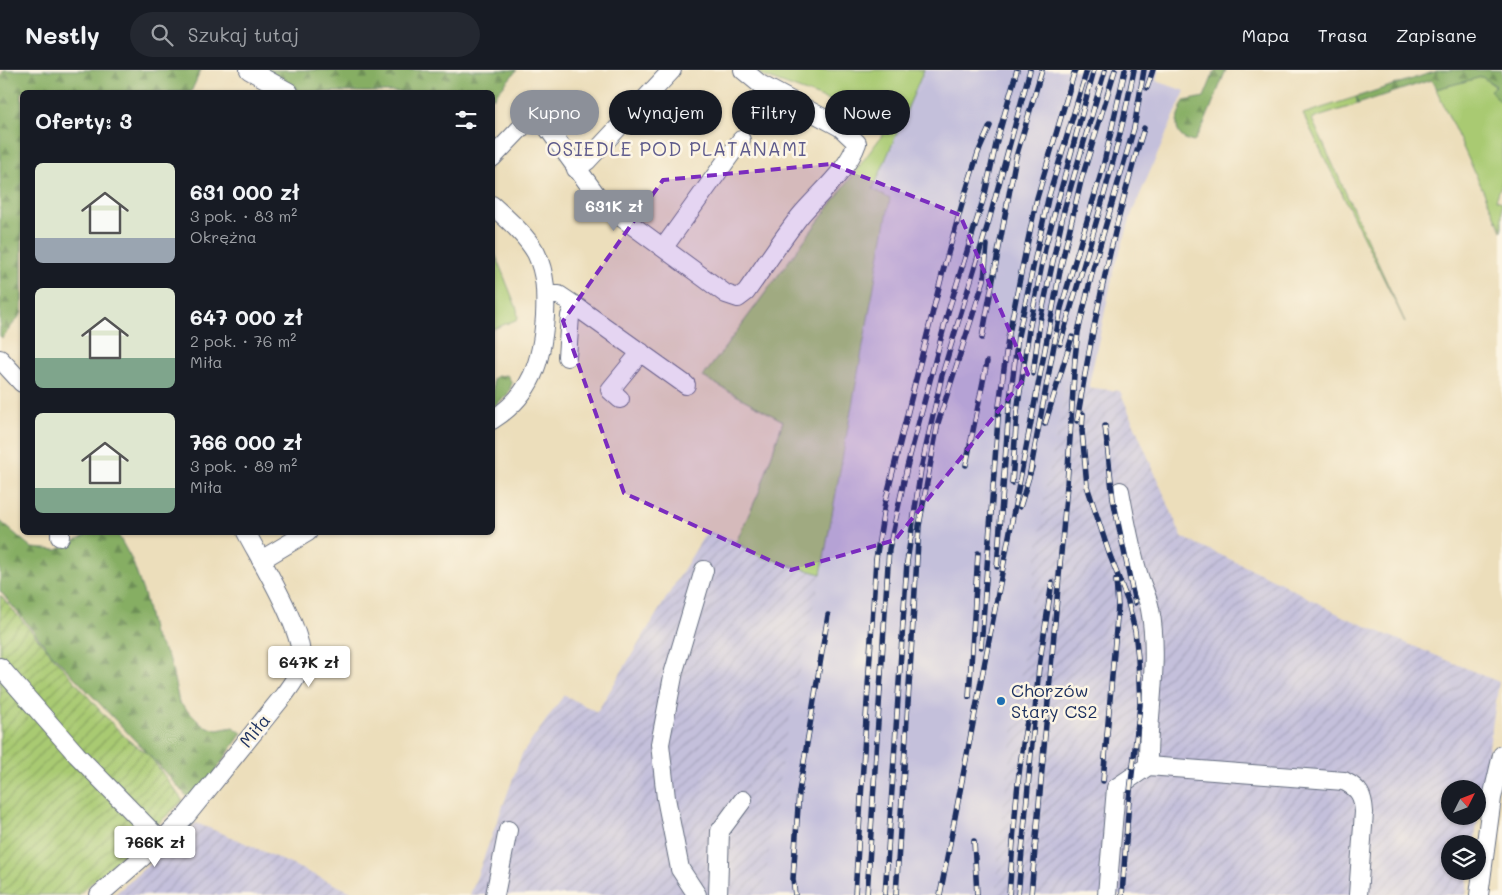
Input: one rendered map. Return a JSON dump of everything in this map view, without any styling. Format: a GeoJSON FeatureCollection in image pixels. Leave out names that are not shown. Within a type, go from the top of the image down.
{"type":"FeatureCollection","features":[{"type":"Feature","properties":{"kind":"street"},"geometry":{"type":"LineString","coordinates":[[249,70],[285,90]]}},
{"type":"Feature","properties":{"kind":"street"},"geometry":{"type":"LineString","coordinates":[[576,169],[587,161],[672,70]]}},
{"type":"Feature","properties":{"kind":"street"},"geometry":{"type":"LineString","coordinates":[[495,155],[536,112],[576,169],[605,205],[726,294],[738,298],[746,292],[801,215],[844,166],[858,143],[840,127],[760,84],[743,70]]}},
{"type":"Feature","properties":{"kind":"street"},"geometry":{"type":"LineString","coordinates":[[664,248],[740,140]]}},
{"type":"Feature","properties":{"kind":"street"},"geometry":{"type":"LineString","coordinates":[[495,208],[531,244],[541,264],[546,295],[544,339],[538,366],[517,401],[495,418]]}},
{"type":"Feature","properties":{"kind":"street"},"geometry":{"type":"LineString","coordinates":[[546,295],[558,295],[574,305],[686,385]]}},
{"type":"Feature","properties":{"kind":"street"},"geometry":{"type":"LineString","coordinates":[[567,357],[570,316],[574,305]]}},
{"type":"Feature","properties":{"kind":"street"},"geometry":{"type":"LineString","coordinates":[[620,399],[610,390],[641,352]]}},
{"type":"Feature","properties":{"kind":"street"},"geometry":{"type":"LineString","coordinates":[[0,359],[20,380]]}},
{"type":"Feature","properties":{"kind":"street"},"geometry":{"type":"LineString","coordinates":[[1120,491],[1138,573],[1150,608],[1153,637],[1154,681],[1148,766]]}},
{"type":"Feature","properties":{"kind":"street","name":"Miła"},"geometry":{"type":"LineString","coordinates":[[99,895],[161,841],[186,816],[284,695],[294,682],[299,670],[302,660],[299,638],[276,588],[248,535]]}},
{"type":"Feature","properties":{"kind":"street"},"geometry":{"type":"LineString","coordinates":[[261,560],[303,535]]}},
{"type":"Feature","properties":{"kind":"street"},"geometry":{"type":"LineString","coordinates":[[697,895],[680,869],[666,798],[660,744],[674,671],[704,570]]}},
{"type":"Feature","properties":{"kind":"street"},"geometry":{"type":"LineString","coordinates":[[0,667],[77,756],[161,841]]}},
{"type":"Feature","properties":{"kind":"street"},"geometry":{"type":"LineString","coordinates":[[1479,895],[1492,798],[1502,754]]}},
{"type":"Feature","properties":{"kind":"street"},"geometry":{"type":"LineString","coordinates":[[1107,895],[1116,788],[1148,766],[1344,781],[1355,786],[1363,799],[1364,812],[1358,895]]}},
{"type":"Feature","properties":{"kind":"street"},"geometry":{"type":"LineString","coordinates":[[718,895],[720,831],[743,800]]}},
{"type":"Feature","properties":{"kind":"street"},"geometry":{"type":"LineString","coordinates":[[495,895],[508,830]]}},
{"type":"Feature","properties":{"kind":"highlighted area"},"geometry":{"type":"Polygon","coordinates":[[[831,164],[960,215],[1028,374],[895,540],[791,570],[624,493],[563,321],[663,180],[831,164]]]}},
{"type":"Feature","properties":{"kind":"shaded area"},"geometry":{"type":"Polygon","coordinates":[[[924,70],[1159,70],[1156,81],[1185,91],[1132,213],[1113,274],[1088,389],[1067,385],[1046,485],[997,853],[997,895],[763,895],[784,745],[821,574],[890,199],[873,189],[896,135],[910,135],[910,103],[924,70]]]}},
{"type":"Feature","properties":{"kind":"shaded area"},"geometry":{"type":"Polygon","coordinates":[[[1067,385],[1120,391],[1182,537],[1279,582],[1342,616],[1499,682],[1484,780],[1441,780],[1441,825],[1477,825],[1475,835],[1441,835],[1441,880],[1468,880],[1466,895],[470,895],[522,754],[564,695],[597,712],[707,531],[815,567],[1042,481],[1050,464],[1067,385]]]}},
{"type":"Feature","properties":{"kind":"shaded area"},"geometry":{"type":"Polygon","coordinates":[[[196,823],[234,838],[358,895],[114,895],[196,823]]]}},
{"type":"Feature","properties":{"kind":"green space"},"geometry":{"type":"Polygon","coordinates":[[[4,70],[201,70],[192,90],[20,90],[20,316],[2,338],[0,336],[0,77],[4,70]]]}},
{"type":"Feature","properties":{"kind":"green space"},"geometry":{"type":"Polygon","coordinates":[[[262,70],[517,70],[495,96],[495,90],[297,90],[262,70]]]}},
{"type":"Feature","properties":{"kind":"green space"},"geometry":{"type":"Polygon","coordinates":[[[756,70],[924,70],[910,103],[910,90],[825,90],[825,99],[815,95],[815,90],[801,90],[763,76],[756,70]]]}},
{"type":"Feature","properties":{"kind":"green space"},"geometry":{"type":"Polygon","coordinates":[[[1215,70],[1226,70],[1205,122],[1194,142],[1186,140],[1181,136],[1177,126],[1181,107],[1184,101],[1204,97],[1215,70]]]}},
{"type":"Feature","properties":{"kind":"green space"},"geometry":{"type":"Polygon","coordinates":[[[1440,70],[1502,70],[1502,104],[1490,90],[1496,86],[1482,77],[1436,89],[1431,80],[1358,104],[1356,97],[1440,70]]]}},
{"type":"Feature","properties":{"kind":"green space"},"geometry":{"type":"Polygon","coordinates":[[[1482,77],[1496,87],[1502,104],[1502,182],[1496,200],[1502,202],[1502,231],[1436,89],[1482,77]]]}},
{"type":"Feature","properties":{"kind":"green space"},"geometry":{"type":"Polygon","coordinates":[[[1356,97],[1358,104],[1312,119],[1405,322],[1303,114],[1356,97]]]}},
{"type":"Feature","properties":{"kind":"green space"},"geometry":{"type":"Polygon","coordinates":[[[882,135],[896,135],[873,189],[890,199],[821,574],[759,556],[736,542],[760,490],[783,421],[703,377],[882,135]]]}},
{"type":"Feature","properties":{"kind":"green space"},"geometry":{"type":"Polygon","coordinates":[[[495,254],[517,309],[518,319],[495,328],[495,254]]]}},
{"type":"Feature","properties":{"kind":"green space"},"geometry":{"type":"Polygon","coordinates":[[[507,375],[512,383],[508,394],[495,405],[495,378],[507,375]]]}},
{"type":"Feature","properties":{"kind":"green space"},"geometry":{"type":"Polygon","coordinates":[[[0,521],[32,548],[57,550],[85,535],[118,535],[132,560],[145,597],[153,634],[170,660],[179,702],[202,725],[217,730],[233,727],[242,733],[193,803],[52,654],[0,591],[0,521]]]}},
{"type":"Feature","properties":{"kind":"green space"},"geometry":{"type":"Polygon","coordinates":[[[0,595],[103,714],[128,740],[149,755],[183,801],[78,895],[0,895],[0,595]]]}},
{"type":"Feature","properties":{"kind":"railway"},"geometry":{"type":"LineString","coordinates":[[867,895],[889,549],[907,467],[948,312],[985,194],[996,144],[1017,70]]}},
{"type":"Feature","properties":{"kind":"railway"},"geometry":{"type":"LineString","coordinates":[[885,895],[907,562],[921,469],[942,375],[988,224],[1030,70]]}},
{"type":"Feature","properties":{"kind":"railway"},"geometry":{"type":"LineString","coordinates":[[982,338],[1016,157],[1042,70]]}},
{"type":"Feature","properties":{"kind":"railway"},"geometry":{"type":"LineString","coordinates":[[981,647],[999,406],[1008,339],[1037,198],[1075,70]]}},
{"type":"Feature","properties":{"kind":"railway"},"geometry":{"type":"LineString","coordinates":[[997,567],[1009,408],[1018,336],[1048,199],[1087,70]]}},
{"type":"Feature","properties":{"kind":"railway"},"geometry":{"type":"LineString","coordinates":[[1012,483],[1017,412],[1029,330],[1046,244],[1094,70]]}},
{"type":"Feature","properties":{"kind":"railway"},"geometry":{"type":"LineString","coordinates":[[1033,374],[1040,321],[1064,210],[1105,70]]}},
{"type":"Feature","properties":{"kind":"railway"},"geometry":{"type":"LineString","coordinates":[[940,895],[1061,266],[1081,181],[1115,70]]}},
{"type":"Feature","properties":{"kind":"railway"},"geometry":{"type":"LineString","coordinates":[[1030,473],[1061,308],[1103,167],[1125,70]]}},
{"type":"Feature","properties":{"kind":"railway"},"geometry":{"type":"LineString","coordinates":[[1060,344],[1110,174],[1134,70]]}},
{"type":"Feature","properties":{"kind":"railway"},"geometry":{"type":"LineString","coordinates":[[1031,895],[1067,485],[1078,332],[1093,269],[1134,128],[1144,70]]}},
{"type":"Feature","properties":{"kind":"railway"},"geometry":{"type":"LineString","coordinates":[[1147,88],[1153,70]]}},
{"type":"Feature","properties":{"kind":"railway"},"geometry":{"type":"LineString","coordinates":[[855,895],[876,559],[885,503],[943,271],[978,153],[990,126]]}},
{"type":"Feature","properties":{"kind":"railway"},"geometry":{"type":"LineString","coordinates":[[1077,421],[1105,273],[1123,200],[1144,128]]}},
{"type":"Feature","properties":{"kind":"railway"},"geometry":{"type":"LineString","coordinates":[[896,895],[919,526],[938,423],[984,280],[987,245]]}},
{"type":"Feature","properties":{"kind":"railway"},"geometry":{"type":"LineString","coordinates":[[1045,424],[1072,337]]}},
{"type":"Feature","properties":{"kind":"railway"},"geometry":{"type":"LineString","coordinates":[[966,465],[987,362]]}},
{"type":"Feature","properties":{"kind":"railway"},"geometry":{"type":"LineString","coordinates":[[1083,414],[1082,431],[1087,486],[1109,553],[1128,602],[1135,631],[1138,658],[1140,705],[1129,800],[1122,895]]}},
{"type":"Feature","properties":{"kind":"railway"},"geometry":{"type":"LineString","coordinates":[[1105,426],[1113,499],[1135,603]]}},
{"type":"Feature","properties":{"kind":"railway"},"geometry":{"type":"LineString","coordinates":[[1020,507],[1032,467]]}},
{"type":"Feature","properties":{"kind":"railway"},"geometry":{"type":"LineString","coordinates":[[969,697],[978,553]]}},
{"type":"Feature","properties":{"kind":"railway"},"geometry":{"type":"LineString","coordinates":[[1103,781],[1118,606],[1116,580]]}},
{"type":"Feature","properties":{"kind":"railway"},"geometry":{"type":"LineString","coordinates":[[1018,895],[1039,667],[1052,582]]}},
{"type":"Feature","properties":{"kind":"railway"},"geometry":{"type":"LineString","coordinates":[[795,895],[793,879],[799,792],[828,615]]}},
{"type":"Feature","properties":{"kind":"railway"},"geometry":{"type":"LineString","coordinates":[[1009,895],[1018,783],[1028,716]]}},
{"type":"Feature","properties":{"kind":"railway"},"geometry":{"type":"LineString","coordinates":[[974,841],[977,895]]}},
{"type":"Feature","properties":{"kind":"place","name":"Chorzów Stary CS2"},"geometry":{"type":"Point","coordinates":[1001,701]}},
{"type":"Feature","properties":{"kind":"district","name":"OSIEDLE POD PLATANAMI"},"geometry":{"type":"Point","coordinates":[677,149]}}]}
